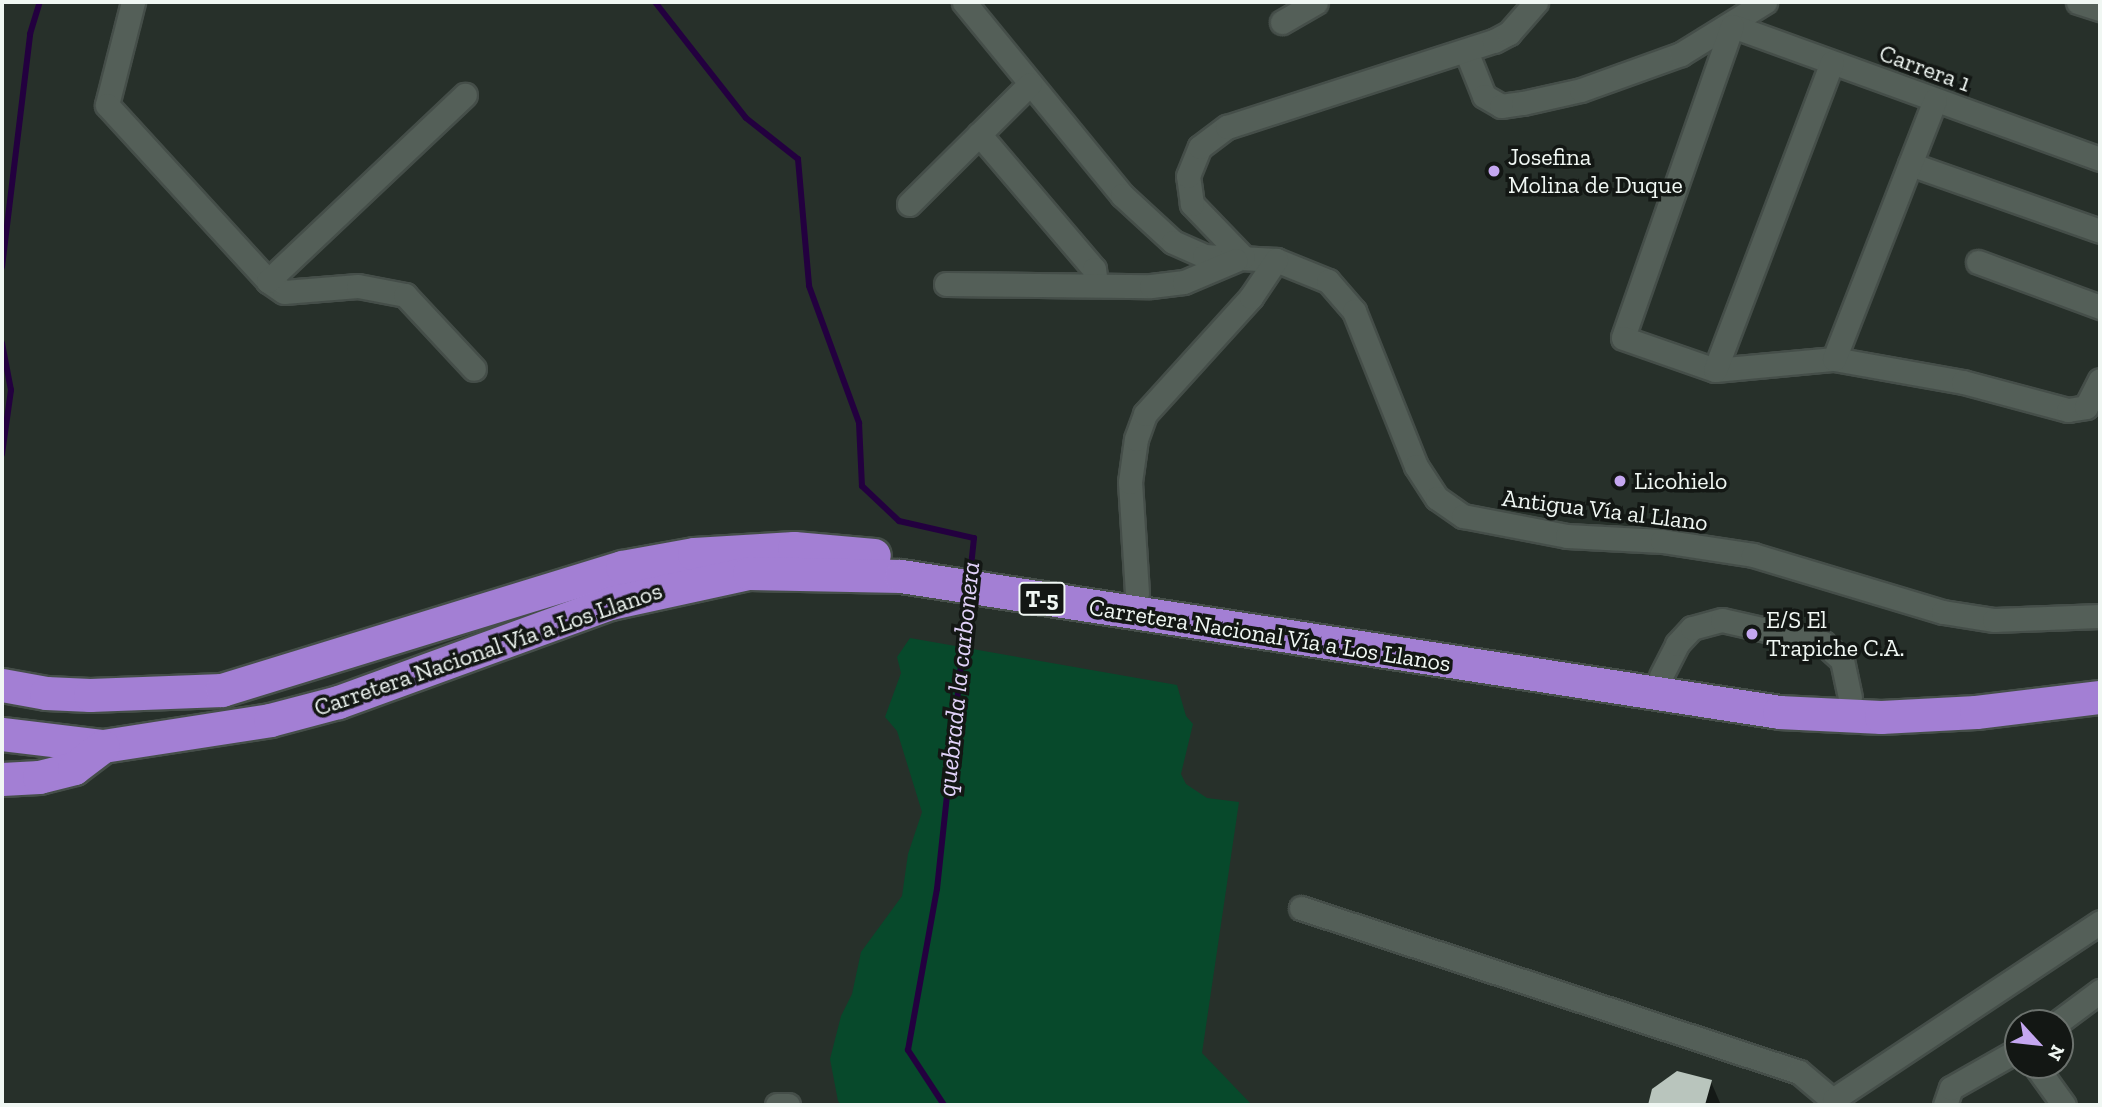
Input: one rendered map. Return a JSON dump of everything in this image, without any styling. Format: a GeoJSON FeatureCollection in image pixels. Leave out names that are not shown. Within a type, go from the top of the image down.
{"type":"FeatureCollection","features":[{"type":"Feature","properties":{"kind":"highway","name":"Carretera Nacional Vía a Los Llanos"},"geometry":{"type":"LineString","coordinates":[[2,685],[46,694],[222,690],[622,566],[694,554],[837,551],[1137,593],[1661,676],[1850,697],[1973,695],[2100,678]]}},
{"type":"Feature","properties":{"kind":"highway","name":"Carretera Nacional Vía a Los Llanos"},"geometry":{"type":"LineString","coordinates":[[2,734],[103,746],[205,733],[338,702],[610,603],[749,573],[901,576],[1779,712],[1881,717],[1976,712],[2100,697]]}},
{"type":"Feature","properties":{"kind":"highway"},"geometry":{"type":"LineString","coordinates":[[2,779],[39,777],[74,768],[103,746]]}},
{"type":"Feature","properties":{"kind":"street"},"geometry":{"type":"LineString","coordinates":[[133,2],[107,105],[268,281],[284,292],[358,286],[405,295],[474,369]]}},
{"type":"Feature","properties":{"kind":"street","name":"Antigua Vía al Llano"},"geometry":{"type":"LineString","coordinates":[[964,2],[1122,195],[1173,242],[1204,256],[1276,260],[1328,281],[1353,311],[1416,466],[1437,498],[1463,516],[1567,537],[1662,541],[1753,555],[1943,612],[1981,618],[2100,616]]}},
{"type":"Feature","properties":{"kind":"street"},"geometry":{"type":"LineString","coordinates":[[1282,22],[1316,2]]}},
{"type":"Feature","properties":{"kind":"street"},"geometry":{"type":"LineString","coordinates":[[946,284],[1184,282],[1243,257],[1192,204],[1188,176],[1200,147],[1227,127],[1466,51],[1509,33],[1536,2]]}},
{"type":"Feature","properties":{"kind":"street"},"geometry":{"type":"LineString","coordinates":[[1466,51],[1484,96],[1501,106],[1581,90],[1681,54],[1732,26],[1765,2]]}},
{"type":"Feature","properties":{"kind":"street"},"geometry":{"type":"LineString","coordinates":[[2078,2],[2100,9]]}},
{"type":"Feature","properties":{"kind":"street"},"geometry":{"type":"LineString","coordinates":[[1732,26],[1623,338],[1715,370],[1835,359],[1963,382],[2068,410],[2087,407],[2100,380]]}},
{"type":"Feature","properties":{"kind":"street","name":"Carrera 1"},"geometry":{"type":"LineString","coordinates":[[1732,26],[2100,159]]}},
{"type":"Feature","properties":{"kind":"street"},"geometry":{"type":"LineString","coordinates":[[1715,370],[1832,62]]}},
{"type":"Feature","properties":{"kind":"street"},"geometry":{"type":"LineString","coordinates":[[909,204],[1030,84]]}},
{"type":"Feature","properties":{"kind":"street"},"geometry":{"type":"LineString","coordinates":[[268,281],[465,95]]}},
{"type":"Feature","properties":{"kind":"street"},"geometry":{"type":"LineString","coordinates":[[1835,359],[1935,100]]}},
{"type":"Feature","properties":{"kind":"street"},"geometry":{"type":"LineString","coordinates":[[979,134],[1094,269],[1096,284]]}},
{"type":"Feature","properties":{"kind":"street"},"geometry":{"type":"LineString","coordinates":[[1910,164],[2100,231]]}},
{"type":"Feature","properties":{"kind":"street"},"geometry":{"type":"LineString","coordinates":[[1137,593],[1130,482],[1136,439],[1145,414],[1251,297],[1276,260]]}},
{"type":"Feature","properties":{"kind":"street"},"geometry":{"type":"LineString","coordinates":[[1978,262],[2100,307]]}},
{"type":"Feature","properties":{"kind":"street"},"geometry":{"type":"LineString","coordinates":[[1661,676],[1677,643],[1692,628],[1707,621],[1744,622],[1808,636],[1832,649],[1848,676],[1850,697]]}},
{"type":"Feature","properties":{"kind":"street"},"geometry":{"type":"LineString","coordinates":[[1301,908],[1799,1072],[1836,1102],[2100,922]]}},
{"type":"Feature","properties":{"kind":"street"},"geometry":{"type":"LineString","coordinates":[[2074,1010],[2100,991]]}},
{"type":"Feature","properties":{"kind":"street"},"geometry":{"type":"LineString","coordinates":[[1945,1105],[1951,1088],[2004,1058]]}},
{"type":"Feature","properties":{"kind":"street"},"geometry":{"type":"LineString","coordinates":[[2045,1079],[2064,1105]]}},
{"type":"Feature","properties":{"kind":"street"},"geometry":{"type":"LineString","coordinates":[[777,1105],[788,1105]]}},
{"type":"Feature","properties":{"kind":"green space"},"geometry":{"type":"Polygon","coordinates":[[[910,638],[1177,685],[1186,716],[1193,724],[1181,774],[1186,784],[1207,798],[1239,802],[1202,1053],[1252,1105],[841,1105],[838,1101],[830,1059],[841,1016],[852,994],[861,952],[902,896],[908,854],[922,812],[897,731],[885,717],[901,673],[897,657],[910,638]]]}},
{"type":"Feature","properties":{"kind":"building"},"geometry":{"type":"Polygon","coordinates":[[[1677,1071],[1712,1080],[1705,1105],[1648,1105],[1652,1089],[1677,1071]]]}},
{"type":"Feature","properties":{"kind":"waterway"},"geometry":{"type":"LineString","coordinates":[[2,267],[30,34],[40,2]]}},
{"type":"Feature","properties":{"kind":"waterway","name":"quebrada la carbonera"},"geometry":{"type":"LineString","coordinates":[[655,2],[746,118],[798,159],[809,286],[859,423],[862,486],[899,521],[974,538],[970,576]]}},
{"type":"Feature","properties":{"kind":"waterway"},"geometry":{"type":"LineString","coordinates":[[2,343],[11,390],[2,454]]}},
{"type":"Feature","properties":{"kind":"waterway","name":"quebrada la carbonera"},"geometry":{"type":"LineString","coordinates":[[944,1105],[908,1050],[937,889],[968,597]]}},
{"type":"Feature","properties":{"kind":"place","name":"Josefina Molina de Duque"},"geometry":{"type":"Point","coordinates":[1494,171]}},
{"type":"Feature","properties":{"kind":"place","name":"Licohielo"},"geometry":{"type":"Point","coordinates":[1620,481]}},
{"type":"Feature","properties":{"kind":"place","name":"E/S El Trapiche C.A."},"geometry":{"type":"Point","coordinates":[1752,634]}}]}
